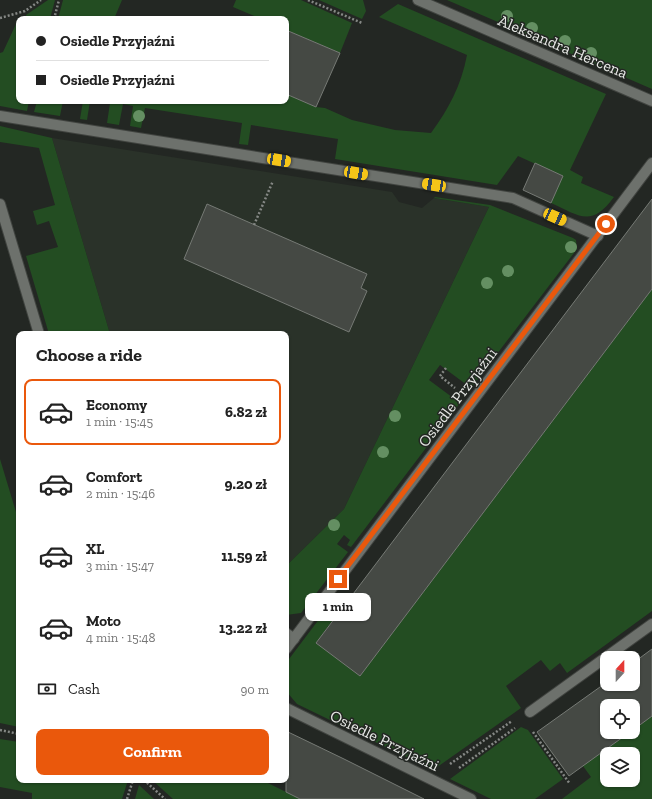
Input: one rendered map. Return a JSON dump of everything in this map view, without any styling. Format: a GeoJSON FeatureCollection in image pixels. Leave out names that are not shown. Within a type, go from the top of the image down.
{"type":"FeatureCollection","features":[{"type":"Feature","properties":{"kind":"street","name":"Aleksandra Hercena"},"geometry":{"type":"LineString","coordinates":[[418,0],[652,101]]}},
{"type":"Feature","properties":{"kind":"street"},"geometry":{"type":"LineString","coordinates":[[0,116],[513,198],[598,236]]}},
{"type":"Feature","properties":{"kind":"street","name":"Osiedle Przyjaźni"},"geometry":{"type":"LineString","coordinates":[[290,636],[598,236],[652,163]]}},
{"type":"Feature","properties":{"kind":"street"},"geometry":{"type":"LineString","coordinates":[[0,204],[38,331]]}},
{"type":"Feature","properties":{"kind":"street"},"geometry":{"type":"LineString","coordinates":[[526,714],[652,624]]}},
{"type":"Feature","properties":{"kind":"street","name":"Osiedle Przyjaźni"},"geometry":{"type":"LineString","coordinates":[[289,709],[471,799]]}},
{"type":"Feature","properties":{"kind":"path"},"geometry":{"type":"LineString","coordinates":[[0,18],[25,12],[41,0]]}},
{"type":"Feature","properties":{"kind":"path"},"geometry":{"type":"LineString","coordinates":[[55,16],[59,0]]}},
{"type":"Feature","properties":{"kind":"path"},"geometry":{"type":"LineString","coordinates":[[308,0],[362,23]]}},
{"type":"Feature","properties":{"kind":"path"},"geometry":{"type":"LineString","coordinates":[[254,225],[277,173],[279,160]]}},
{"type":"Feature","properties":{"kind":"path"},"geometry":{"type":"LineString","coordinates":[[440,376],[446,368]]}},
{"type":"Feature","properties":{"kind":"path"},"geometry":{"type":"LineString","coordinates":[[432,780],[446,777],[522,723],[526,714]]}},
{"type":"Feature","properties":{"kind":"path"},"geometry":{"type":"LineString","coordinates":[[526,714],[570,784]]}},
{"type":"Feature","properties":{"kind":"path"},"geometry":{"type":"LineString","coordinates":[[448,766],[517,716]]}},
{"type":"Feature","properties":{"kind":"path"},"geometry":{"type":"LineString","coordinates":[[0,730],[16,733]]}},
{"type":"Feature","properties":{"kind":"path"},"geometry":{"type":"LineString","coordinates":[[127,799],[132,783]]}},
{"type":"Feature","properties":{"kind":"path"},"geometry":{"type":"LineString","coordinates":[[147,783],[165,799]]}},
{"type":"Feature","properties":{"kind":"shaded area"},"geometry":{"type":"Polygon","coordinates":[[[52,138],[392,192],[399,202],[422,208],[434,198],[489,207],[344,509],[289,563],[289,331],[109,331],[52,138]]]}},
{"type":"Feature","properties":{"kind":"green space"},"geometry":{"type":"Polygon","coordinates":[[[48,0],[55,0],[51,16],[26,15],[48,0]]]}},
{"type":"Feature","properties":{"kind":"green space"},"geometry":{"type":"Polygon","coordinates":[[[63,0],[122,0],[115,16],[59,16],[63,0]]]}},
{"type":"Feature","properties":{"kind":"green space"},"geometry":{"type":"Polygon","coordinates":[[[236,0],[301,0],[352,23],[340,53],[289,31],[289,16],[254,16],[233,7],[236,0]]]}},
{"type":"Feature","properties":{"kind":"green space"},"geometry":{"type":"Polygon","coordinates":[[[319,0],[363,0],[366,11],[362,19],[319,0]]]}},
{"type":"Feature","properties":{"kind":"green space"},"geometry":{"type":"Polygon","coordinates":[[[447,0],[652,0],[652,89],[447,0]]]}},
{"type":"Feature","properties":{"kind":"green space"},"geometry":{"type":"Polygon","coordinates":[[[398,4],[606,94],[570,170],[583,177],[581,183],[614,197],[606,207],[599,213],[592,216],[585,216],[570,212],[551,203],[562,176],[518,156],[497,185],[335,159],[338,139],[251,125],[248,145],[239,144],[242,123],[145,108],[141,128],[130,126],[133,106],[123,104],[289,104],[289,95],[316,107],[325,108],[352,120],[395,130],[431,133],[454,96],[467,55],[379,17],[398,4]]]}},
{"type":"Feature","properties":{"kind":"green space"},"geometry":{"type":"Polygon","coordinates":[[[16,24],[16,104],[28,104],[27,111],[0,106],[0,53],[3,52],[16,24]]]}},
{"type":"Feature","properties":{"kind":"green space"},"geometry":{"type":"Polygon","coordinates":[[[36,104],[62,104],[60,116],[34,112],[36,104]]]}},
{"type":"Feature","properties":{"kind":"green space"},"geometry":{"type":"Polygon","coordinates":[[[82,104],[90,104],[87,120],[80,119],[82,104]]]}},
{"type":"Feature","properties":{"kind":"green space"},"geometry":{"type":"Polygon","coordinates":[[[110,104],[123,104],[119,125],[107,123],[110,104]]]}},
{"type":"Feature","properties":{"kind":"green space"},"geometry":{"type":"Polygon","coordinates":[[[0,126],[52,138],[109,331],[48,331],[26,256],[58,247],[49,221],[37,225],[33,211],[55,205],[39,148],[0,142],[0,126]]]}},
{"type":"Feature","properties":{"kind":"green space"},"geometry":{"type":"Polygon","coordinates":[[[434,198],[490,205],[573,238],[576,240],[577,249],[471,388],[440,365],[429,380],[460,403],[351,547],[347,545],[350,540],[344,535],[337,544],[348,552],[301,613],[289,615],[289,563],[344,509],[489,207],[434,198]]]}},
{"type":"Feature","properties":{"kind":"green space"},"geometry":{"type":"Polygon","coordinates":[[[652,289],[652,611],[567,673],[560,663],[550,671],[541,660],[506,686],[521,708],[433,770],[297,704],[289,695],[289,659],[323,614],[332,621],[316,643],[360,676],[652,289]]]}},
{"type":"Feature","properties":{"kind":"green space"},"geometry":{"type":"Polygon","coordinates":[[[0,459],[16,512],[16,726],[0,723],[0,459]]]}},
{"type":"Feature","properties":{"kind":"green space"},"geometry":{"type":"Polygon","coordinates":[[[652,716],[652,799],[562,799],[591,777],[583,766],[600,754],[600,787],[640,787],[640,747],[609,747],[620,739],[640,739],[640,725],[652,716]]]}},
{"type":"Feature","properties":{"kind":"green space"},"geometry":{"type":"Polygon","coordinates":[[[521,727],[528,730],[563,779],[535,799],[491,799],[450,779],[521,727]]]}},
{"type":"Feature","properties":{"kind":"green space"},"geometry":{"type":"Polygon","coordinates":[[[0,739],[16,742],[16,783],[127,783],[122,799],[32,799],[32,793],[0,787],[0,739]]]}},
{"type":"Feature","properties":{"kind":"green space"},"geometry":{"type":"Polygon","coordinates":[[[155,783],[268,783],[300,799],[173,799],[155,783]]]}},
{"type":"Feature","properties":{"kind":"green space"},"geometry":{"type":"Polygon","coordinates":[[[139,785],[154,799],[135,799],[139,785]]]}},
{"type":"Feature","properties":{"kind":"building"},"geometry":{"type":"Polygon","coordinates":[[[289,31],[340,53],[316,107],[289,95],[289,31]]]}},
{"type":"Feature","properties":{"kind":"building"},"geometry":{"type":"Polygon","coordinates":[[[535,163],[563,176],[551,203],[523,190],[535,163]]]}},
{"type":"Feature","properties":{"kind":"building"},"geometry":{"type":"Polygon","coordinates":[[[652,199],[652,289],[360,676],[316,643],[652,199]]]}},
{"type":"Feature","properties":{"kind":"building"},"geometry":{"type":"Polygon","coordinates":[[[207,204],[367,274],[361,288],[367,291],[349,332],[184,259],[207,204]]]}},
{"type":"Feature","properties":{"kind":"building"},"geometry":{"type":"Polygon","coordinates":[[[652,649],[652,716],[640,725],[640,699],[600,699],[600,739],[620,739],[609,747],[600,747],[600,754],[569,776],[537,732],[600,687],[600,691],[640,691],[640,658],[652,649]]]}},
{"type":"Feature","properties":{"kind":"building"},"geometry":{"type":"Polygon","coordinates":[[[289,732],[424,799],[300,799],[286,792],[286,783],[289,783],[289,732]]]}},
{"type":"Feature","properties":{"kind":"route"},"geometry":{"type":"LineString","coordinates":[[338,579],[606,224]]}}]}
